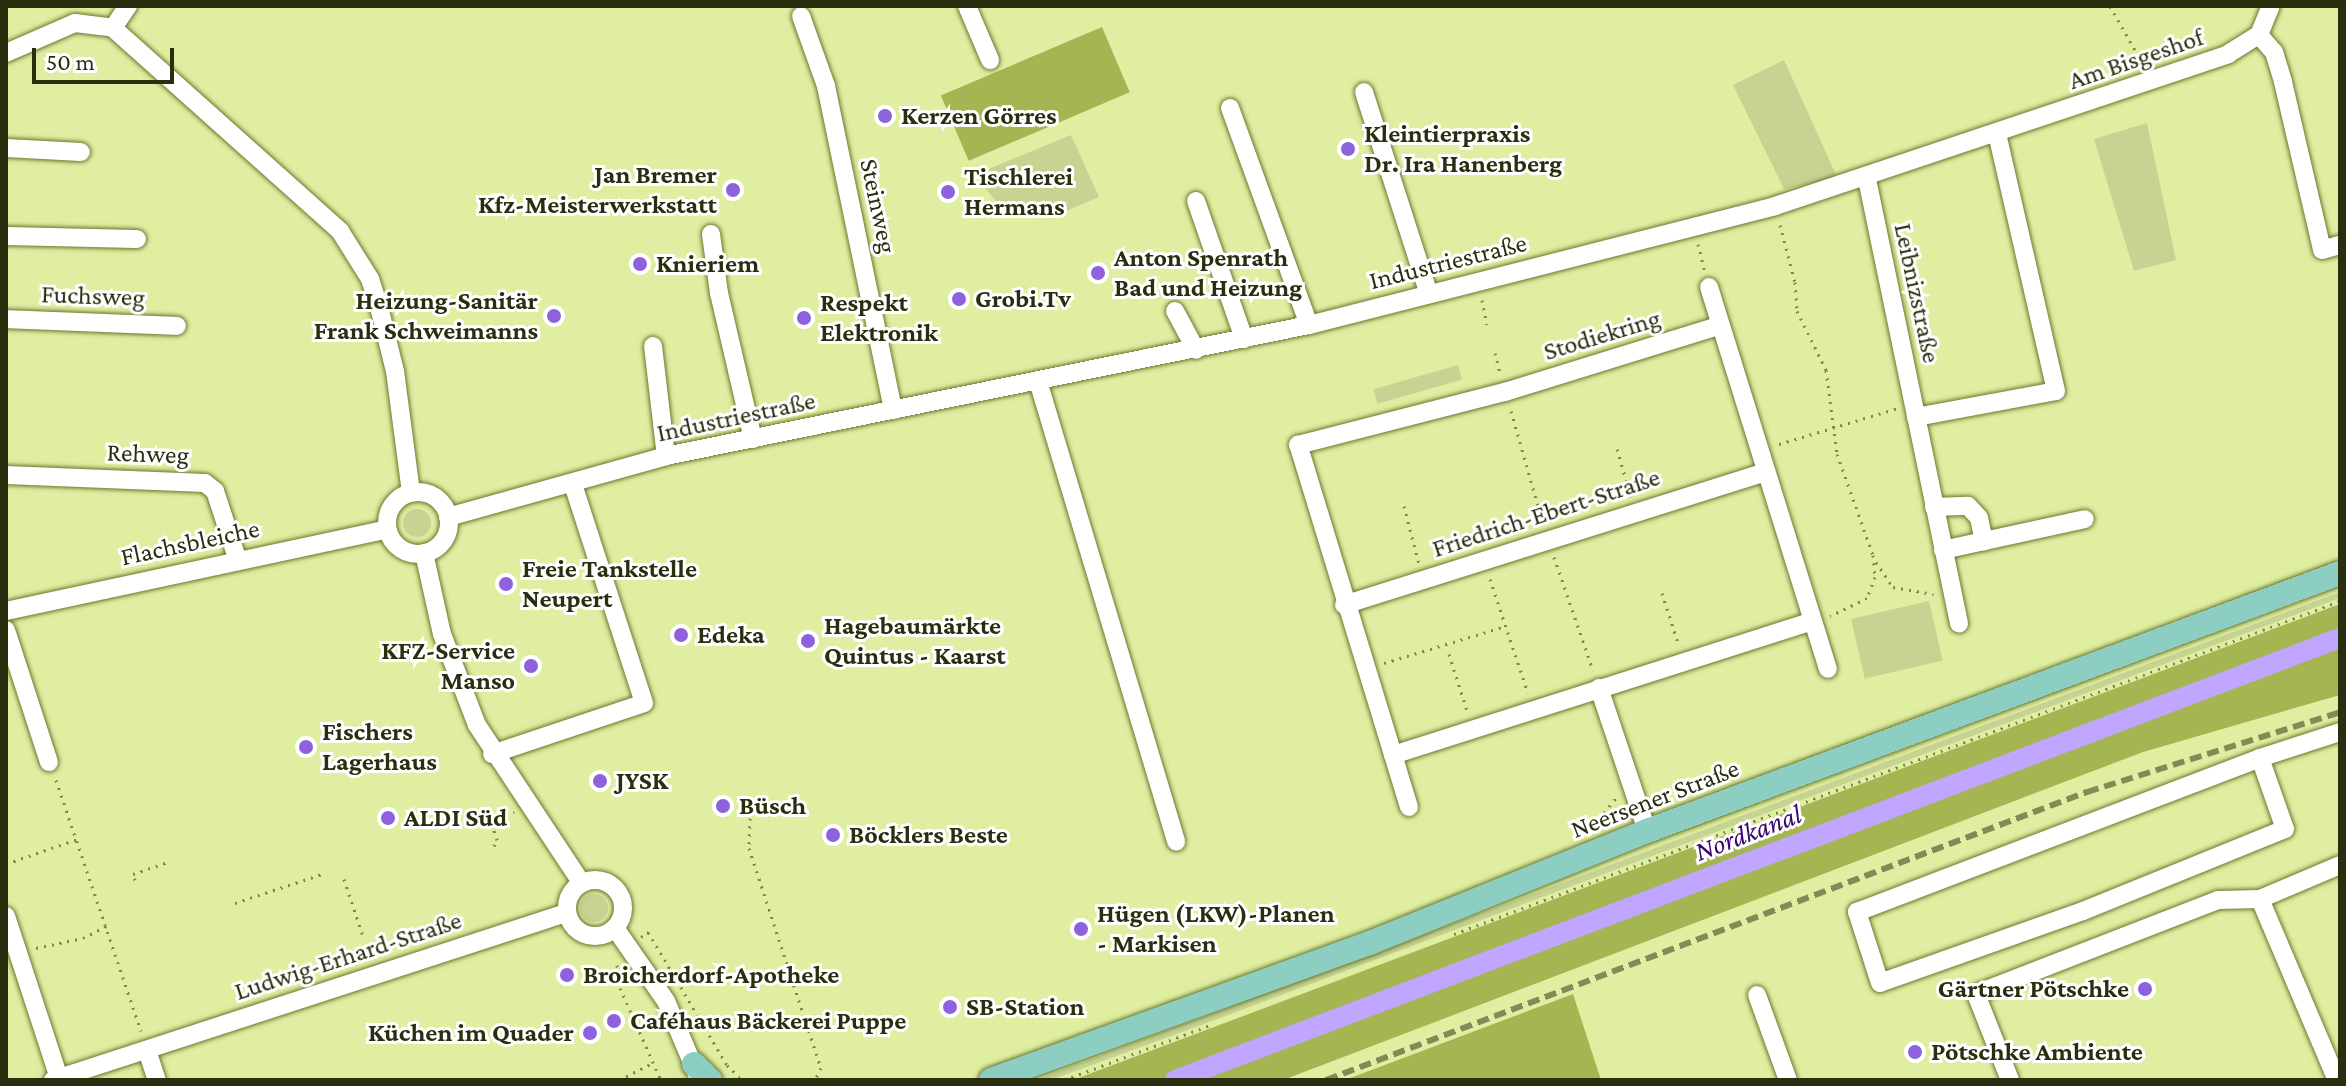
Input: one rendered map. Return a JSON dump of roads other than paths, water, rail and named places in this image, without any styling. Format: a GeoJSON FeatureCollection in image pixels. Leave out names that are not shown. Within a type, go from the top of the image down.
{"type":"FeatureCollection","features":[{"type":"Feature","properties":{"kind":"main road","name":"Neersener Straße"},"geometry":{"type":"LineString","coordinates":[[991,1080],[1357,948],[1647,831],[2340,573]]}},
{"type":"Feature","properties":{"kind":"street"},"geometry":{"type":"LineString","coordinates":[[113,28],[128,6]]}},
{"type":"Feature","properties":{"kind":"street"},"geometry":{"type":"LineString","coordinates":[[967,6],[990,60]]}},
{"type":"Feature","properties":{"kind":"street"},"geometry":{"type":"LineString","coordinates":[[2271,6],[2259,35],[2274,52],[2283,82],[2322,250],[2340,245]]}},
{"type":"Feature","properties":{"kind":"street","name":"Steinweg"},"geometry":{"type":"LineString","coordinates":[[801,16],[826,86],[893,410]]}},
{"type":"Feature","properties":{"kind":"street"},"geometry":{"type":"LineString","coordinates":[[6,53],[75,23],[113,28],[312,202],[357,254],[370,279],[395,371],[411,492]]}},
{"type":"Feature","properties":{"kind":"street","name":"Am Bisgeshof"},"geometry":{"type":"LineString","coordinates":[[1867,179],[2228,54],[2259,35]]}},
{"type":"Feature","properties":{"kind":"street"},"geometry":{"type":"LineString","coordinates":[[1364,92],[1429,294]]}},
{"type":"Feature","properties":{"kind":"street"},"geometry":{"type":"LineString","coordinates":[[1230,108],[1309,325]]}},
{"type":"Feature","properties":{"kind":"street"},"geometry":{"type":"LineString","coordinates":[[1914,410],[2056,391],[1997,134]]}},
{"type":"Feature","properties":{"kind":"street"},"geometry":{"type":"LineString","coordinates":[[6,148],[81,152]]}},
{"type":"Feature","properties":{"kind":"street","name":"Industriestraße"},"geometry":{"type":"LineString","coordinates":[[448,517],[573,485],[666,456],[1309,325],[1775,206],[1867,179]]}},
{"type":"Feature","properties":{"kind":"street","name":"Leibnizstraße"},"geometry":{"type":"LineString","coordinates":[[1867,179],[1959,624]]}},
{"type":"Feature","properties":{"kind":"street"},"geometry":{"type":"LineString","coordinates":[[1196,201],[1244,339]]}},
{"type":"Feature","properties":{"kind":"street"},"geometry":{"type":"LineString","coordinates":[[711,234],[719,293],[753,439]]}},
{"type":"Feature","properties":{"kind":"street"},"geometry":{"type":"LineString","coordinates":[[6,236],[137,239]]}},
{"type":"Feature","properties":{"kind":"street"},"geometry":{"type":"LineString","coordinates":[[1709,287],[1718,326],[1828,669]]}},
{"type":"Feature","properties":{"kind":"street"},"geometry":{"type":"LineString","coordinates":[[1175,311],[1196,350]]}},
{"type":"Feature","properties":{"kind":"street","name":"Fuchsweg"},"geometry":{"type":"LineString","coordinates":[[6,319],[177,326]]}},
{"type":"Feature","properties":{"kind":"street","name":"Stodiekring"},"geometry":{"type":"LineString","coordinates":[[1409,807],[1344,605],[1298,445],[1505,392],[1718,326]]}},
{"type":"Feature","properties":{"kind":"street"},"geometry":{"type":"LineString","coordinates":[[653,346],[666,456]]}},
{"type":"Feature","properties":{"kind":"street"},"geometry":{"type":"LineString","coordinates":[[1038,381],[1176,842]]}},
{"type":"Feature","properties":{"kind":"street","name":"Friedrich-Ebert-Straße"},"geometry":{"type":"LineString","coordinates":[[1344,605],[1765,472]]}},
{"type":"Feature","properties":{"kind":"street","name":"Rehweg"},"geometry":{"type":"LineString","coordinates":[[6,475],[205,483],[215,491],[237,558]]}},
{"type":"Feature","properties":{"kind":"street"},"geometry":{"type":"LineString","coordinates":[[492,754],[644,703],[573,485]]}},
{"type":"Feature","properties":{"kind":"street"},"geometry":{"type":"LineString","coordinates":[[411,492],[435,497],[448,517],[441,544],[424,553],[400,549],[387,529],[391,505],[411,492]]}},
{"type":"Feature","properties":{"kind":"street"},"geometry":{"type":"LineString","coordinates":[[1934,507],[1968,506],[1979,518],[1984,541]]}},
{"type":"Feature","properties":{"kind":"street"},"geometry":{"type":"LineString","coordinates":[[1943,550],[2085,519]]}},
{"type":"Feature","properties":{"kind":"street","name":"Flachsbleiche"},"geometry":{"type":"LineString","coordinates":[[6,611],[237,558],[387,529]]}},
{"type":"Feature","properties":{"kind":"street"},"geometry":{"type":"LineString","coordinates":[[424,553],[452,664],[492,754],[581,882]]}},
{"type":"Feature","properties":{"kind":"street"},"geometry":{"type":"LineString","coordinates":[[1393,755],[1812,621]]}},
{"type":"Feature","properties":{"kind":"street"},"geometry":{"type":"LineString","coordinates":[[6,630],[49,762]]}},
{"type":"Feature","properties":{"kind":"street"},"geometry":{"type":"LineString","coordinates":[[1599,688],[1647,831]]}},
{"type":"Feature","properties":{"kind":"street"},"geometry":{"type":"LineString","coordinates":[[2260,758],[2285,829],[2083,911],[1880,983],[1857,912],[2260,758],[2340,732]]}},
{"type":"Feature","properties":{"kind":"street"},"geometry":{"type":"LineString","coordinates":[[2010,1080],[1976,994],[2218,900],[2260,899],[2340,865]]}},
{"type":"Feature","properties":{"kind":"street"},"geometry":{"type":"LineString","coordinates":[[595,879],[618,891],[623,917],[605,935],[580,933],[566,913],[567,901],[581,882],[595,879]]}},
{"type":"Feature","properties":{"kind":"street"},"geometry":{"type":"LineString","coordinates":[[2260,899],[2337,1080]]}},
{"type":"Feature","properties":{"kind":"street","name":"Ludwig-Erhard-Straße"},"geometry":{"type":"LineString","coordinates":[[6,916],[56,1079],[566,913]]}},
{"type":"Feature","properties":{"kind":"street"},"geometry":{"type":"LineString","coordinates":[[615,928],[666,1001],[701,1075]]}},
{"type":"Feature","properties":{"kind":"street"},"geometry":{"type":"LineString","coordinates":[[491,936],[497,955]]}},
{"type":"Feature","properties":{"kind":"street"},"geometry":{"type":"LineString","coordinates":[[1757,995],[1788,1080]]}},
{"type":"Feature","properties":{"kind":"street"},"geometry":{"type":"LineString","coordinates":[[147,1050],[157,1080]]}},
{"type":"Feature","properties":{"kind":"waterway","name":"Nordkanal"},"geometry":{"type":"LineString","coordinates":[[1175,1080],[2340,638]]}},
{"type":"Feature","properties":{"kind":"railway"},"geometry":{"type":"LineString","coordinates":[[1326,1080],[2087,792],[2340,712]]}},
{"type":"Feature","properties":{"kind":"place","name":"Kerzen Görres"},"geometry":{"type":"Point","coordinates":[885,116]}},
{"type":"Feature","properties":{"kind":"place","name":"Kleintierpraxis Dr. Ira Hanenberg"},"geometry":{"type":"Point","coordinates":[1348,149]}},
{"type":"Feature","properties":{"kind":"place","name":"Jan Bremer Kfz-Meisterwerkstatt"},"geometry":{"type":"Point","coordinates":[733,190]}},
{"type":"Feature","properties":{"kind":"place","name":"Tischlerei Hermans"},"geometry":{"type":"Point","coordinates":[948,192]}},
{"type":"Feature","properties":{"kind":"place","name":"Knieriem"},"geometry":{"type":"Point","coordinates":[640,264]}},
{"type":"Feature","properties":{"kind":"place","name":"Anton Spenrath Bad und Heizung"},"geometry":{"type":"Point","coordinates":[1098,273]}},
{"type":"Feature","properties":{"kind":"place","name":"Grobi.Tv"},"geometry":{"type":"Point","coordinates":[959,299]}},
{"type":"Feature","properties":{"kind":"place","name":"Heizung-Sanitär Frank Schweimanns"},"geometry":{"type":"Point","coordinates":[554,316]}},
{"type":"Feature","properties":{"kind":"place","name":"Respekt Elektronik"},"geometry":{"type":"Point","coordinates":[804,318]}},
{"type":"Feature","properties":{"kind":"place","name":"Freie Tankstelle Neupert"},"geometry":{"type":"Point","coordinates":[506,584]}},
{"type":"Feature","properties":{"kind":"place","name":"Edeka"},"geometry":{"type":"Point","coordinates":[681,635]}},
{"type":"Feature","properties":{"kind":"place","name":"Hagebaumärkte Quintus - Kaarst"},"geometry":{"type":"Point","coordinates":[808,641]}},
{"type":"Feature","properties":{"kind":"place","name":"KFZ-Service Manso"},"geometry":{"type":"Point","coordinates":[531,666]}},
{"type":"Feature","properties":{"kind":"place","name":"Fischers Lagerhaus"},"geometry":{"type":"Point","coordinates":[306,747]}},
{"type":"Feature","properties":{"kind":"place","name":"JYSK"},"geometry":{"type":"Point","coordinates":[600,781]}},
{"type":"Feature","properties":{"kind":"place","name":"Büsch"},"geometry":{"type":"Point","coordinates":[723,806]}},
{"type":"Feature","properties":{"kind":"place","name":"ALDI Süd"},"geometry":{"type":"Point","coordinates":[388,818]}},
{"type":"Feature","properties":{"kind":"place","name":"Böcklers Beste"},"geometry":{"type":"Point","coordinates":[833,835]}},
{"type":"Feature","properties":{"kind":"place","name":"Hügen (LKW)-Planen - Markisen"},"geometry":{"type":"Point","coordinates":[1081,929]}},
{"type":"Feature","properties":{"kind":"place","name":"Broicherdorf-Apotheke"},"geometry":{"type":"Point","coordinates":[567,975]}},
{"type":"Feature","properties":{"kind":"place","name":"Gärtner Pötschke"},"geometry":{"type":"Point","coordinates":[2145,989]}},
{"type":"Feature","properties":{"kind":"place","name":"SB-Station"},"geometry":{"type":"Point","coordinates":[950,1007]}},
{"type":"Feature","properties":{"kind":"place","name":"Caféhaus Bäckerei Puppe"},"geometry":{"type":"Point","coordinates":[614,1021]}},
{"type":"Feature","properties":{"kind":"place","name":"Küchen im Quader"},"geometry":{"type":"Point","coordinates":[590,1033]}},
{"type":"Feature","properties":{"kind":"place","name":"Pötschke Ambiente"},"geometry":{"type":"Point","coordinates":[1915,1052]}}]}
